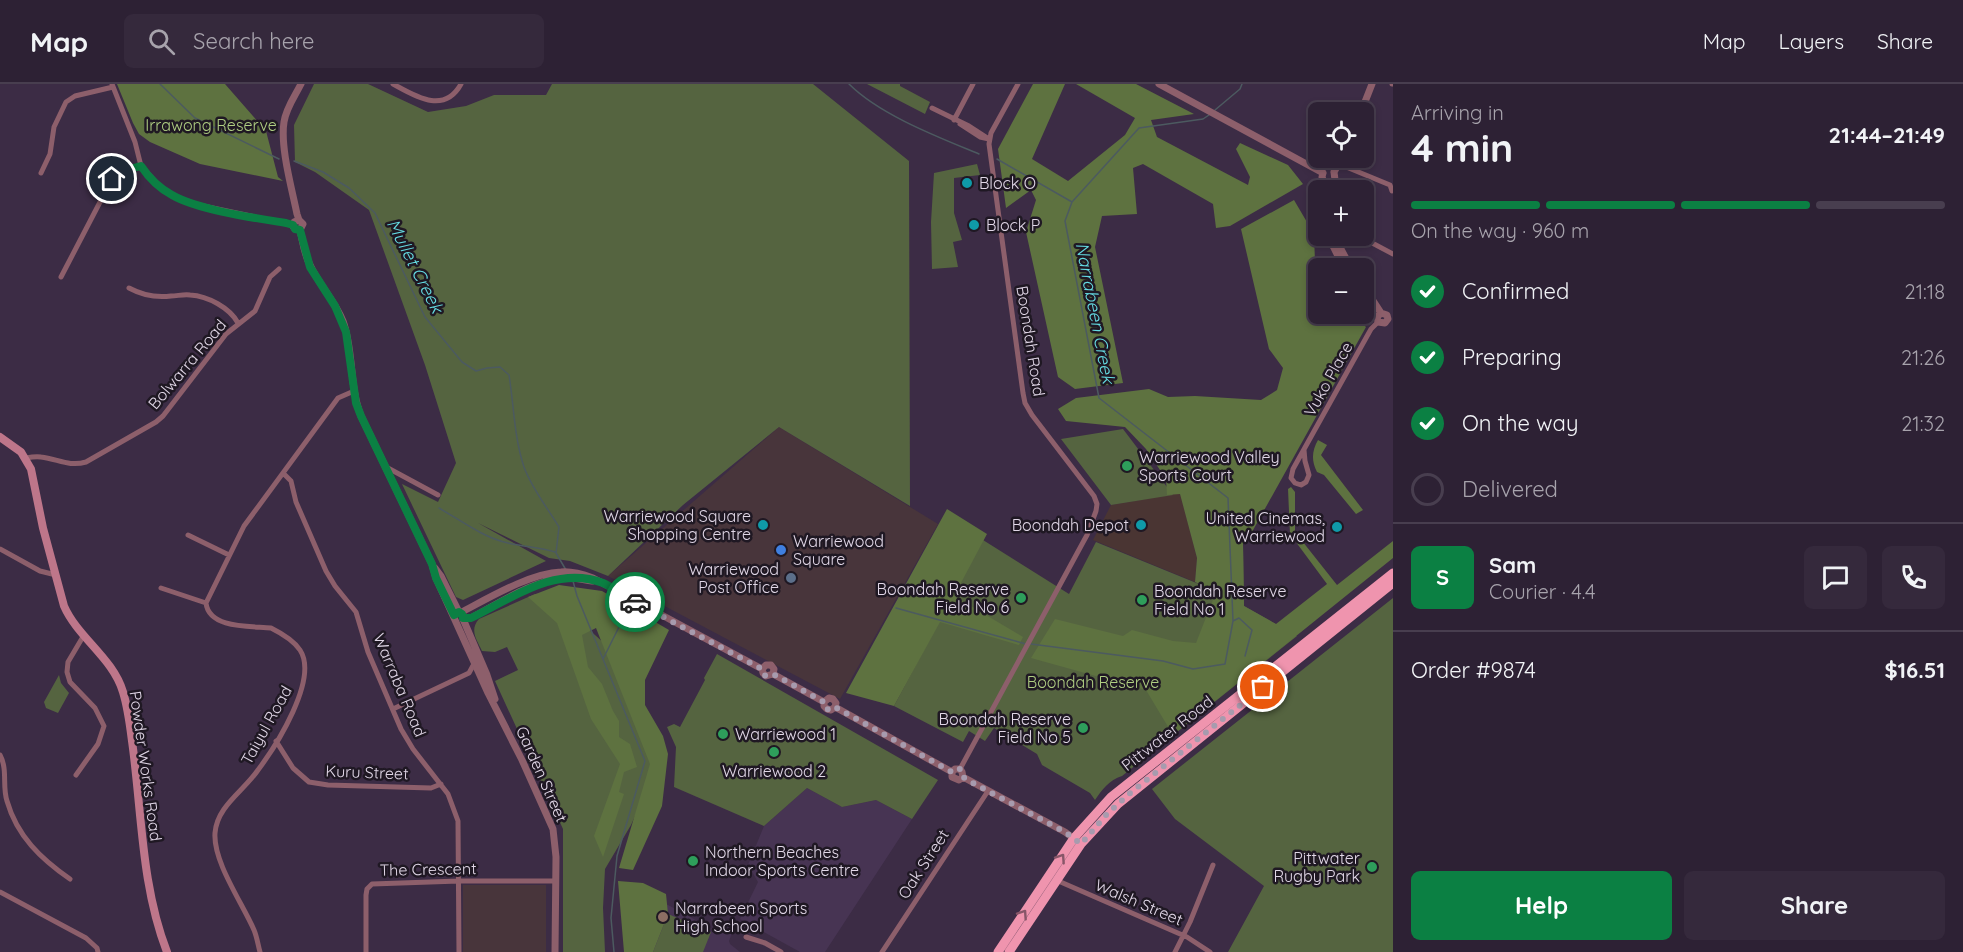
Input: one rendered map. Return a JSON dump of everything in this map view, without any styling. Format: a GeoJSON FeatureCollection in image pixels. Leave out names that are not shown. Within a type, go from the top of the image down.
{"type":"FeatureCollection","features":[{"type":"Feature","properties":{"kind":"highway","name":"Pittwater Road"},"geometry":{"type":"LineString","coordinates":[[998,952],[1099,809],[1121,788],[1393,573]]}},
{"type":"Feature","properties":{"kind":"highway","name":"Pittwater Road"},"geometry":{"type":"LineString","coordinates":[[1009,952],[1056,880],[1077,841],[1129,794],[1393,583]]}},
{"type":"Feature","properties":{"kind":"main road"},"geometry":{"type":"LineString","coordinates":[[0,437],[26,458]]}},
{"type":"Feature","properties":{"kind":"main road","name":"Powder Works Road"},"geometry":{"type":"LineString","coordinates":[[26,458],[31,469],[43,528],[64,606],[69,617],[112,669],[124,695],[135,760],[149,893],[167,952]]}},
{"type":"Feature","properties":{"kind":"street"},"geometry":{"type":"LineString","coordinates":[[41,173],[50,154],[54,127],[66,102],[75,96],[113,85],[135,142],[141,166],[159,186],[180,200],[238,214],[296,222],[283,131],[286,113],[302,84]]}},
{"type":"Feature","properties":{"kind":"street"},"geometry":{"type":"LineString","coordinates":[[393,84],[426,101],[446,99],[454,94],[461,84]]}},
{"type":"Feature","properties":{"kind":"street"},"geometry":{"type":"LineString","coordinates":[[954,120],[973,84]]}},
{"type":"Feature","properties":{"kind":"street"},"geometry":{"type":"LineString","coordinates":[[932,108],[975,129],[989,139],[1018,84]]}},
{"type":"Feature","properties":{"kind":"street"},"geometry":{"type":"LineString","coordinates":[[1159,84],[1323,173]]}},
{"type":"Feature","properties":{"kind":"street"},"geometry":{"type":"LineString","coordinates":[[1365,102],[1372,84]]}},
{"type":"Feature","properties":{"kind":"street","name":"Boondah Road"},"geometry":{"type":"LineString","coordinates":[[956,770],[1091,527],[1097,504],[1094,496],[1025,403],[989,139]]}},
{"type":"Feature","properties":{"kind":"street"},"geometry":{"type":"LineString","coordinates":[[61,277],[112,179],[122,171],[141,166]]}},
{"type":"Feature","properties":{"kind":"street"},"geometry":{"type":"LineString","coordinates":[[1335,180],[1336,168]]}},
{"type":"Feature","properties":{"kind":"street"},"geometry":{"type":"LineString","coordinates":[[1355,168],[1390,185],[1392,191]]}},
{"type":"Feature","properties":{"kind":"street"},"geometry":{"type":"LineString","coordinates":[[1323,173],[1328,170],[1334,172]]}},
{"type":"Feature","properties":{"kind":"street"},"geometry":{"type":"LineString","coordinates":[[1323,173],[1324,180]]}},
{"type":"Feature","properties":{"kind":"street","name":"Garden Street"},"geometry":{"type":"LineString","coordinates":[[296,222],[303,224],[300,230],[310,267],[335,306],[346,332],[356,403],[361,416],[432,564],[441,576],[487,675],[500,716]]}},
{"type":"Feature","properties":{"kind":"street"},"geometry":{"type":"LineString","coordinates":[[1374,244],[1393,254]]}},
{"type":"Feature","properties":{"kind":"street","name":"Bolwarra Road"},"geometry":{"type":"LineString","coordinates":[[26,458],[42,457],[69,465],[79,464],[156,422],[180,395],[226,334],[252,315],[270,277],[279,270]]}},
{"type":"Feature","properties":{"kind":"street"},"geometry":{"type":"LineString","coordinates":[[129,288],[157,297],[187,294],[199,296],[230,313],[238,324]]}},
{"type":"Feature","properties":{"kind":"street"},"geometry":{"type":"LineString","coordinates":[[1374,307],[1379,317]]}},
{"type":"Feature","properties":{"kind":"street"},"geometry":{"type":"LineString","coordinates":[[1374,310],[1379,317]]}},
{"type":"Feature","properties":{"kind":"street"},"geometry":{"type":"LineString","coordinates":[[1379,317],[1387,315],[1387,322],[1393,329]]}},
{"type":"Feature","properties":{"kind":"street","name":"Vuko Place"},"geometry":{"type":"LineString","coordinates":[[1304,450],[1310,475],[1301,485],[1293,482],[1291,475],[1304,450],[1371,329],[1379,317]]}},
{"type":"Feature","properties":{"kind":"street"},"geometry":{"type":"LineString","coordinates":[[161,588],[206,603],[244,526],[338,398],[354,391]]}},
{"type":"Feature","properties":{"kind":"street"},"geometry":{"type":"LineString","coordinates":[[384,466],[438,495]]}},
{"type":"Feature","properties":{"kind":"street","name":"Warraba Road"},"geometry":{"type":"LineString","coordinates":[[283,473],[291,481],[296,502],[326,571],[356,612],[368,652],[412,749],[448,794],[458,821],[459,952]]}},
{"type":"Feature","properties":{"kind":"street"},"geometry":{"type":"LineString","coordinates":[[188,535],[229,555]]}},
{"type":"Feature","properties":{"kind":"street"},"geometry":{"type":"LineString","coordinates":[[0,549],[40,571],[56,575]]}},
{"type":"Feature","properties":{"kind":"street"},"geometry":{"type":"LineString","coordinates":[[460,618],[471,618],[562,575]]}},
{"type":"Feature","properties":{"kind":"street"},"geometry":{"type":"LineString","coordinates":[[460,618],[537,576],[579,576],[603,583],[762,669],[766,676],[773,674],[824,702],[829,698],[833,699],[836,703],[835,707],[963,772],[963,777],[1065,832],[1077,841]]}},
{"type":"Feature","properties":{"kind":"street","name":"Taiyul Road"},"geometry":{"type":"LineString","coordinates":[[206,603],[207,610],[218,621],[271,628],[283,635],[300,649],[304,662],[305,678],[302,691],[276,741],[258,771],[220,814],[215,831],[215,841],[231,886],[255,932],[260,952]]}},
{"type":"Feature","properties":{"kind":"street","name":"Garden Street"},"geometry":{"type":"LineString","coordinates":[[460,618],[488,693],[553,829],[555,952]]}},
{"type":"Feature","properties":{"kind":"street"},"geometry":{"type":"LineString","coordinates":[[76,775],[98,744],[104,726],[95,708],[69,682],[68,662],[84,636]]}},
{"type":"Feature","properties":{"kind":"street"},"geometry":{"type":"LineString","coordinates":[[393,709],[469,673],[475,662]]}},
{"type":"Feature","properties":{"kind":"street"},"geometry":{"type":"LineString","coordinates":[[469,673],[481,676]]}},
{"type":"Feature","properties":{"kind":"street","name":"Kuru Street"},"geometry":{"type":"LineString","coordinates":[[276,741],[293,768],[309,782],[328,785],[430,788],[441,784]]}},
{"type":"Feature","properties":{"kind":"street"},"geometry":{"type":"LineString","coordinates":[[0,755],[5,768],[6,800],[17,825],[39,856],[70,879]]}},
{"type":"Feature","properties":{"kind":"street","name":"Oak Street"},"geometry":{"type":"LineString","coordinates":[[882,952],[988,791]]}},
{"type":"Feature","properties":{"kind":"street"},"geometry":{"type":"LineString","coordinates":[[1174,952],[1213,865]]}},
{"type":"Feature","properties":{"kind":"street","name":"Walsh Street"},"geometry":{"type":"LineString","coordinates":[[1056,880],[1183,935],[1210,952]]}},
{"type":"Feature","properties":{"kind":"street","name":"The Crescent"},"geometry":{"type":"LineString","coordinates":[[366,952],[366,895],[367,889],[372,884],[555,881]]}},
{"type":"Feature","properties":{"kind":"street"},"geometry":{"type":"LineString","coordinates":[[0,892],[86,938],[97,948],[98,952]]}},
{"type":"Feature","properties":{"kind":"street"},"geometry":{"type":"LineString","coordinates":[[746,937],[780,952]]}},
{"type":"Feature","properties":{"kind":"shaded area","name":"Warriewood Square"},"geometry":{"type":"Polygon","coordinates":[[[779,427],[938,524],[840,699],[608,576],[779,427]]]}},
{"type":"Feature","properties":{"kind":"shaded area","name":"Boondah Depot"},"geometry":{"type":"Polygon","coordinates":[[[1180,493],[1197,558],[1195,582],[1093,540],[1111,505],[1180,493]]]}},
{"type":"Feature","properties":{"kind":"shaded area"},"geometry":{"type":"Polygon","coordinates":[[[807,788],[842,807],[876,800],[912,819],[825,952],[800,952],[740,919],[758,882],[748,865],[764,826],[807,788]]]}},
{"type":"Feature","properties":{"kind":"shaded area"},"geometry":{"type":"Polygon","coordinates":[[[463,885],[546,885],[546,952],[463,952],[463,885]]]}},
{"type":"Feature","properties":{"kind":"shaded area","name":"Narrabeen Sports High School"},"geometry":{"type":"Polygon","coordinates":[[[635,890],[718,932],[730,930],[732,933],[730,944],[740,952],[636,952],[635,890]]]}},
{"type":"Feature","properties":{"kind":"green space","name":"Irrawong Reserve"},"geometry":{"type":"Polygon","coordinates":[[[117,84],[225,84],[266,131],[278,177],[283,181],[200,164],[150,142],[139,134],[117,84]]]}},
{"type":"Feature","properties":{"kind":"green space"},"geometry":{"type":"Polygon","coordinates":[[[314,84],[368,84],[428,112],[466,106],[494,95],[546,95],[552,84],[813,84],[909,161],[910,506],[779,427],[683,505],[608,576],[570,561],[549,558],[478,523],[546,561],[463,600],[456,597],[402,484],[438,502],[456,463],[425,365],[369,210],[315,172],[295,162],[294,125],[314,84]]]}},
{"type":"Feature","properties":{"kind":"green space"},"geometry":{"type":"Polygon","coordinates":[[[867,84],[900,84],[930,102],[925,114],[867,84]]]}},
{"type":"Feature","properties":{"kind":"green space"},"geometry":{"type":"Polygon","coordinates":[[[1033,84],[1065,84],[1032,159],[1068,181],[1125,135],[1135,118],[1076,84],[1136,84],[1194,114],[1151,120],[1157,137],[1248,185],[1250,177],[1236,149],[1240,143],[1288,165],[1303,184],[1230,226],[1216,228],[1213,204],[1143,164],[1133,168],[1137,214],[1102,216],[1095,247],[1123,383],[1075,389],[1058,377],[1026,232],[1036,200],[1031,190],[1006,208],[998,149],[1033,84]]]}},
{"type":"Feature","properties":{"kind":"green space"},"geometry":{"type":"Polygon","coordinates":[[[977,164],[980,175],[954,178],[954,213],[962,240],[953,242],[958,267],[932,269],[931,222],[934,173],[977,164]]]}},
{"type":"Feature","properties":{"kind":"green space"},"geometry":{"type":"Polygon","coordinates":[[[1294,200],[1308,224],[1308,246],[1314,246],[1315,258],[1308,258],[1308,324],[1363,324],[1366,327],[1247,541],[1243,544],[1244,606],[1276,624],[1327,584],[1290,534],[1288,489],[1291,487],[1295,492],[1295,532],[1337,585],[1393,541],[1393,558],[1173,735],[1146,690],[1031,658],[1055,619],[1123,636],[1132,630],[1173,641],[1196,643],[1216,592],[1195,582],[1197,558],[1180,494],[1167,495],[1166,479],[1146,449],[1125,427],[1066,421],[1058,409],[1076,398],[1149,389],[1168,397],[1195,396],[1261,400],[1277,390],[1283,368],[1269,349],[1241,229],[1294,200]]]}},
{"type":"Feature","properties":{"kind":"green space"},"geometry":{"type":"Polygon","coordinates":[[[1123,429],[1173,495],[1111,505],[1061,439],[1123,429]]]}},
{"type":"Feature","properties":{"kind":"green space"},"geometry":{"type":"Polygon","coordinates":[[[1318,440],[1327,445],[1321,455],[1363,510],[1356,514],[1324,475],[1317,472],[1313,456],[1318,440]]]}},
{"type":"Feature","properties":{"kind":"green space"},"geometry":{"type":"Polygon","coordinates":[[[947,509],[987,534],[954,596],[1023,637],[1019,645],[940,622],[894,706],[846,693],[947,509]]]}},
{"type":"Feature","properties":{"kind":"green space","name":"Boondah Reserve"},"geometry":{"type":"Polygon","coordinates":[[[983,540],[1069,594],[1096,542],[1216,591],[1243,544],[1244,606],[1297,636],[1122,776],[1110,783],[1095,800],[1090,793],[1042,765],[1037,754],[994,728],[985,741],[969,731],[963,742],[894,706],[983,540]]]}},
{"type":"Feature","properties":{"kind":"green space"},"geometry":{"type":"Polygon","coordinates":[[[559,585],[602,591],[669,630],[645,680],[645,705],[663,736],[668,754],[662,806],[633,870],[619,868],[650,764],[596,628],[582,635],[588,667],[602,684],[619,721],[619,737],[630,744],[637,767],[624,772],[619,792],[624,794],[603,857],[594,836],[620,764],[591,719],[557,623],[528,597],[559,585]]]}},
{"type":"Feature","properties":{"kind":"green space"},"geometry":{"type":"Polygon","coordinates":[[[568,592],[585,626],[605,644],[653,767],[648,787],[631,825],[605,869],[603,908],[605,952],[563,952],[563,829],[495,681],[518,670],[507,647],[495,652],[482,651],[474,631],[479,619],[535,594],[568,592]]]}},
{"type":"Feature","properties":{"kind":"green space"},"geometry":{"type":"Polygon","coordinates":[[[1393,598],[1393,952],[1228,952],[1264,886],[1175,819],[1152,789],[1393,598]]]}},
{"type":"Feature","properties":{"kind":"green space"},"geometry":{"type":"Polygon","coordinates":[[[717,654],[938,780],[912,819],[876,800],[842,807],[807,788],[764,826],[674,787],[676,747],[667,727],[674,724],[680,727],[717,654]]]}},
{"type":"Feature","properties":{"kind":"green space"},"geometry":{"type":"Polygon","coordinates":[[[59,675],[61,683],[69,693],[58,713],[46,708],[44,702],[59,675]]]}},
{"type":"Feature","properties":{"kind":"green space"},"geometry":{"type":"Polygon","coordinates":[[[618,881],[643,883],[666,894],[668,914],[653,952],[624,952],[618,881]]]}},
{"type":"Feature","properties":{"kind":"green space"},"geometry":{"type":"Polygon","coordinates":[[[668,914],[711,932],[703,952],[653,952],[668,914]]]}},
{"type":"Feature","properties":{"kind":"waterway","name":"Mullet Creek"},"geometry":{"type":"LineString","coordinates":[[160,84],[195,118],[279,159]]}},
{"type":"Feature","properties":{"kind":"waterway"},"geometry":{"type":"LineString","coordinates":[[849,84],[877,106],[893,115],[928,133],[979,154]]}},
{"type":"Feature","properties":{"kind":"waterway","name":"Narrabeen Creek"},"geometry":{"type":"LineString","coordinates":[[1215,110],[1240,89],[1242,84]]}},
{"type":"Feature","properties":{"kind":"waterway","name":"Narrabeen Creek"},"geometry":{"type":"LineString","coordinates":[[1031,644],[1163,661],[1193,669],[1225,664],[1233,621],[1228,498],[1099,398],[1065,221],[1072,202],[1139,128],[1203,119],[1209,115]]}},
{"type":"Feature","properties":{"kind":"waterway"},"geometry":{"type":"LineString","coordinates":[[997,159],[1072,202]]}},
{"type":"Feature","properties":{"kind":"waterway","name":"Mullet Creek"},"geometry":{"type":"LineString","coordinates":[[294,161],[323,172],[349,188],[375,213],[425,317],[462,362],[476,371],[500,367],[509,375],[516,433],[524,467],[531,483],[559,527],[556,553],[566,570]]}},
{"type":"Feature","properties":{"kind":"waterway"},"geometry":{"type":"LineString","coordinates":[[439,508],[499,541],[555,552]]}},
{"type":"Feature","properties":{"kind":"waterway"},"geometry":{"type":"LineString","coordinates":[[573,581],[577,596],[645,761],[617,856],[611,918],[614,952]]}},
{"type":"Feature","properties":{"kind":"waterway","name":"Narrabeen Creek"},"geometry":{"type":"LineString","coordinates":[[896,608],[1026,644]]}},
{"type":"Feature","properties":{"kind":"waterway","name":"Narrabeen Creek"},"geometry":{"type":"LineString","coordinates":[[1233,621],[1239,618],[1252,630],[1245,656]]}},
{"type":"Feature","properties":{"kind":"waterway"},"geometry":{"type":"LineString","coordinates":[[603,659],[620,625]]}},
{"type":"Feature","properties":{"kind":"way so far"},"geometry":{"type":"LineString","coordinates":[[635,602],[762,669],[764,675],[773,674],[824,702],[825,708],[831,710],[835,707],[952,772],[957,768],[960,769],[963,777],[971,782],[1065,832],[1081,844],[1107,814],[1129,794],[1263,687]]}},
{"type":"Feature","properties":{"kind":"place","name":"Block O"},"geometry":{"type":"Point","coordinates":[967,183]}},
{"type":"Feature","properties":{"kind":"place","name":"Block P"},"geometry":{"type":"Point","coordinates":[974,225]}},
{"type":"Feature","properties":{"kind":"place","name":"Warriewood Valley Sports Court"},"geometry":{"type":"Point","coordinates":[1127,466]}},
{"type":"Feature","properties":{"kind":"place","name":"Warriewood Square Shopping Centre"},"geometry":{"type":"Point","coordinates":[763,525]}},
{"type":"Feature","properties":{"kind":"place","name":"Boondah Depot"},"geometry":{"type":"Point","coordinates":[1141,525]}},
{"type":"Feature","properties":{"kind":"place","name":"United Cinemas, Warriewood"},"geometry":{"type":"Point","coordinates":[1337,527]}},
{"type":"Feature","properties":{"kind":"place","name":"Warriewood Square"},"geometry":{"type":"Point","coordinates":[781,550]}},
{"type":"Feature","properties":{"kind":"place","name":"Warriewood Post Office"},"geometry":{"type":"Point","coordinates":[791,578]}},
{"type":"Feature","properties":{"kind":"place","name":"Boondah Reserve Field No 6"},"geometry":{"type":"Point","coordinates":[1021,598]}},
{"type":"Feature","properties":{"kind":"place","name":"Boondah Reserve Field No 1"},"geometry":{"type":"Point","coordinates":[1142,600]}},
{"type":"Feature","properties":{"kind":"place","name":"Boondah Reserve Field No 5"},"geometry":{"type":"Point","coordinates":[1083,728]}},
{"type":"Feature","properties":{"kind":"place","name":"Warriewood 1"},"geometry":{"type":"Point","coordinates":[723,734]}},
{"type":"Feature","properties":{"kind":"place","name":"Warriewood 2"},"geometry":{"type":"Point","coordinates":[774,752]}},
{"type":"Feature","properties":{"kind":"place","name":"Northern Beaches Indoor Sports Centre"},"geometry":{"type":"Point","coordinates":[693,861]}},
{"type":"Feature","properties":{"kind":"place","name":"Pittwater Rugby Park"},"geometry":{"type":"Point","coordinates":[1372,867]}},
{"type":"Feature","properties":{"kind":"place","name":"Narrabeen Sports High School"},"geometry":{"type":"Point","coordinates":[663,917]}},
{"type":"Feature","properties":{"kind":"route"},"geometry":{"type":"LineString","coordinates":[[112,179],[117,173],[141,166],[159,186],[180,200],[286,223],[300,230],[310,267],[342,318],[350,354],[356,403],[361,416],[454,615],[459,612],[463,618],[471,618],[540,584],[571,577],[603,583],[635,602]]}}]}
